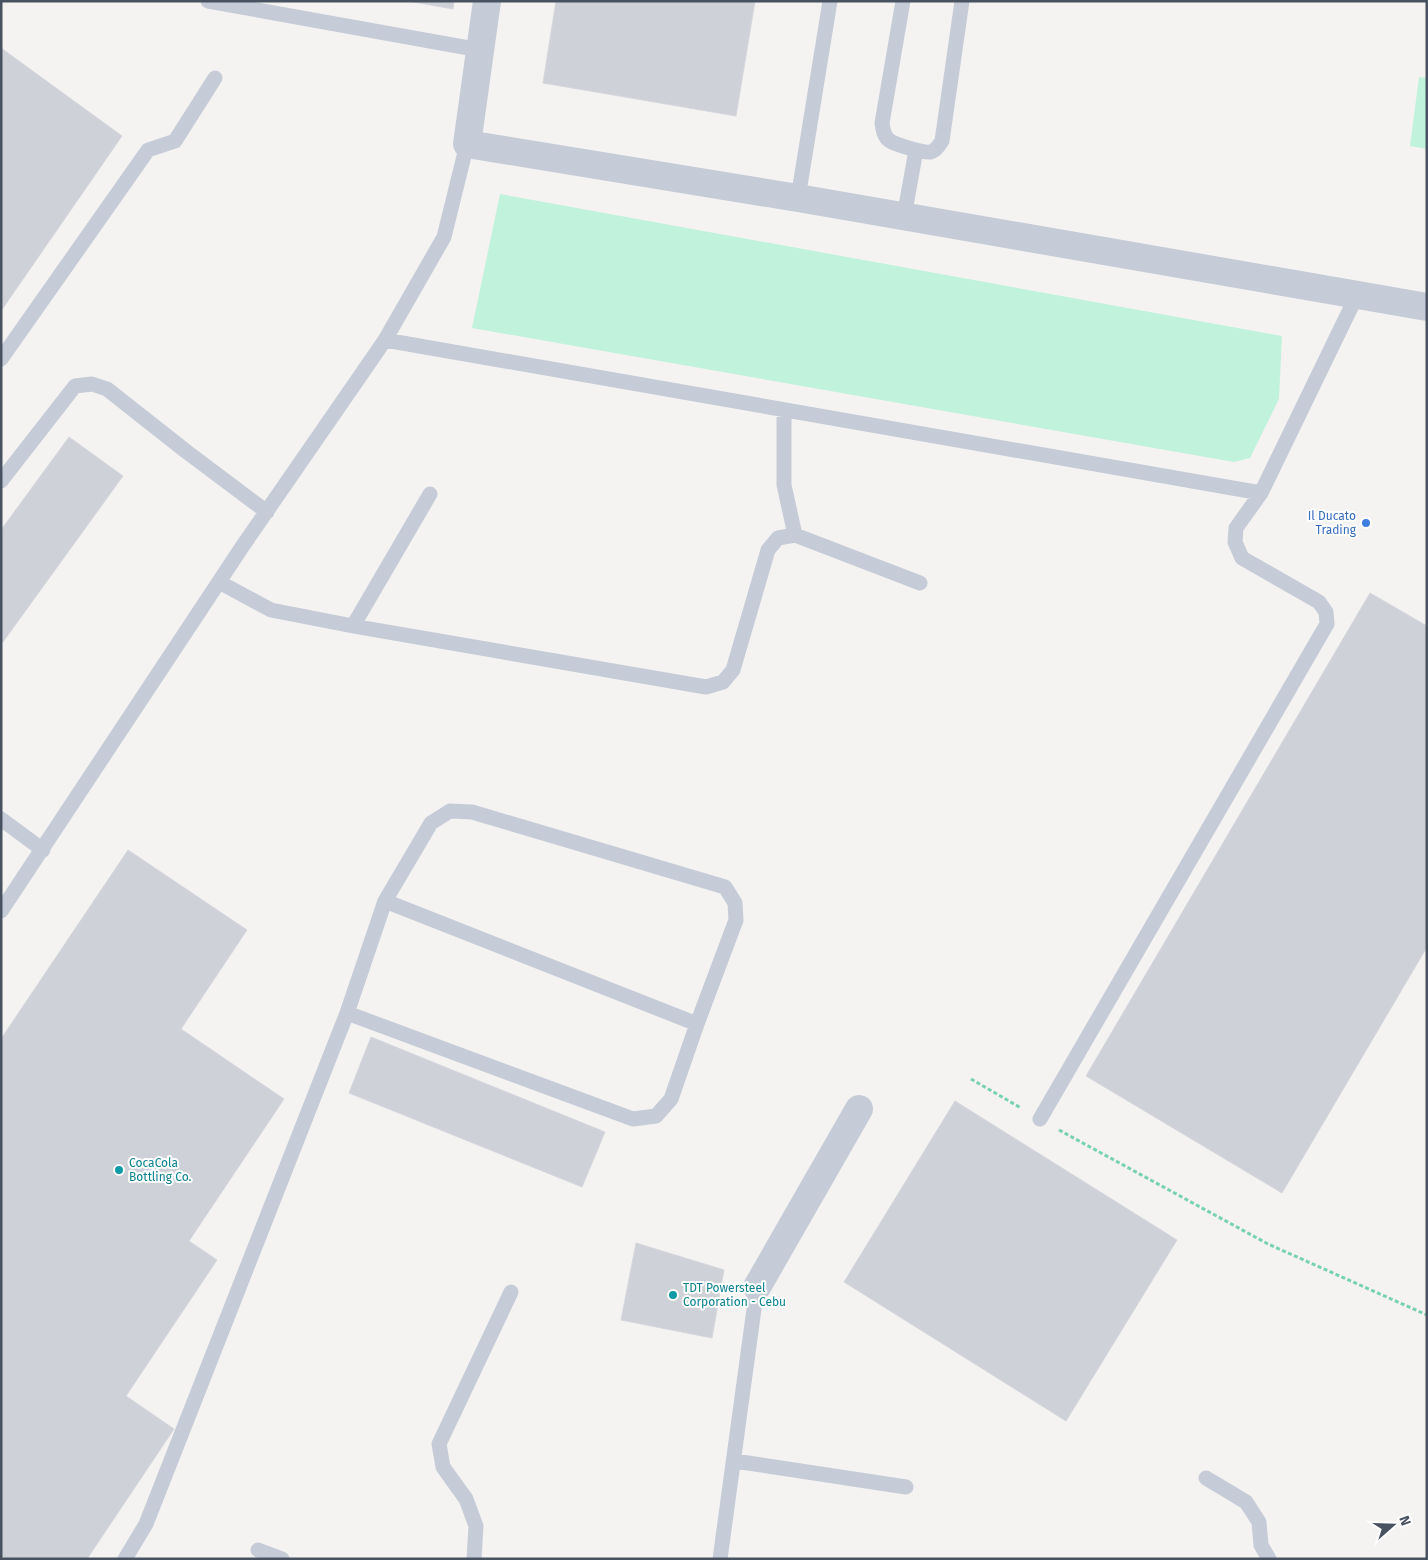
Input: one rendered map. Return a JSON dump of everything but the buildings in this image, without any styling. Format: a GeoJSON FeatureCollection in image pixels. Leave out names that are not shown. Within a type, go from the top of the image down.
{"type":"FeatureCollection","features":[{"type":"Feature","properties":{"kind":"street"},"geometry":{"type":"LineString","coordinates":[[487,1],[466,144],[798,198],[1427,307]]}},
{"type":"Feature","properties":{"kind":"street"},"geometry":{"type":"LineString","coordinates":[[757,1287],[859,1109]]}},
{"type":"Feature","properties":{"kind":"lane"},"geometry":{"type":"LineString","coordinates":[[208,1],[480,50]]}},
{"type":"Feature","properties":{"kind":"lane"},"geometry":{"type":"LineString","coordinates":[[798,198],[830,1]]}},
{"type":"Feature","properties":{"kind":"lane"},"geometry":{"type":"LineString","coordinates":[[902,1],[882,123],[884,132],[890,141],[916,150],[930,152],[937,148],[942,141],[962,1]]}},
{"type":"Feature","properties":{"kind":"lane"},"geometry":{"type":"LineString","coordinates":[[1,359],[148,150],[175,141],[216,78]]}},
{"type":"Feature","properties":{"kind":"lane"},"geometry":{"type":"LineString","coordinates":[[1,911],[219,582],[385,340],[444,237],[466,144]]}},
{"type":"Feature","properties":{"kind":"lane"},"geometry":{"type":"LineString","coordinates":[[904,217],[916,150]]}},
{"type":"Feature","properties":{"kind":"lane"},"geometry":{"type":"LineString","coordinates":[[1040,1119],[1327,624],[1326,612],[1319,602],[1242,558],[1235,542],[1236,528],[1261,493],[1357,295]]}},
{"type":"Feature","properties":{"kind":"lane"},"geometry":{"type":"LineString","coordinates":[[385,340],[1261,493]]}},
{"type":"Feature","properties":{"kind":"lane"},"geometry":{"type":"LineString","coordinates":[[1,481],[75,386],[92,384],[107,389],[267,512]]}},
{"type":"Feature","properties":{"kind":"lane"},"geometry":{"type":"LineString","coordinates":[[784,410],[784,485],[795,535]]}},
{"type":"Feature","properties":{"kind":"lane"},"geometry":{"type":"LineString","coordinates":[[353,626],[430,494]]}},
{"type":"Feature","properties":{"kind":"lane"},"geometry":{"type":"LineString","coordinates":[[219,582],[271,610],[706,687],[723,682],[733,670],[768,550],[778,538],[795,535],[920,582]]}},
{"type":"Feature","properties":{"kind":"lane"},"geometry":{"type":"LineString","coordinates":[[125,1559],[146,1524],[347,1013],[385,901],[430,823],[450,811],[472,812],[726,887],[735,903],[736,920],[671,1099],[656,1116],[633,1119],[347,1013]]}},
{"type":"Feature","properties":{"kind":"lane"},"geometry":{"type":"LineString","coordinates":[[1,819],[43,850]]}},
{"type":"Feature","properties":{"kind":"lane"},"geometry":{"type":"LineString","coordinates":[[385,901],[697,1024]]}},
{"type":"Feature","properties":{"kind":"lane"},"geometry":{"type":"LineString","coordinates":[[720,1559],[757,1287]]}},
{"type":"Feature","properties":{"kind":"lane"},"geometry":{"type":"LineString","coordinates":[[474,1559],[476,1526],[466,1499],[443,1467],[439,1444],[511,1292]]}},
{"type":"Feature","properties":{"kind":"lane"},"geometry":{"type":"LineString","coordinates":[[734,1461],[906,1487]]}},
{"type":"Feature","properties":{"kind":"lane"},"geometry":{"type":"LineString","coordinates":[[1206,1478],[1246,1502],[1258,1522],[1261,1545],[1269,1559]]}},
{"type":"Feature","properties":{"kind":"lane"},"geometry":{"type":"LineString","coordinates":[[258,1550],[282,1559]]}},
{"type":"Feature","properties":{"kind":"path"},"geometry":{"type":"LineString","coordinates":[[971,1079],[1268,1244],[1427,1315]]}},
{"type":"Feature","properties":{"kind":"green space"},"geometry":{"type":"Polygon","coordinates":[[[1419,77],[1427,78],[1427,149],[1410,146],[1419,77]]]}},
{"type":"Feature","properties":{"kind":"green space"},"geometry":{"type":"Polygon","coordinates":[[[500,194],[1282,336],[1279,399],[1250,458],[1234,462],[472,328],[500,194]]]}},
{"type":"Feature","properties":{"kind":"place","name":"Il Ducato Trading"},"geometry":{"type":"Point","coordinates":[1366,523]}},
{"type":"Feature","properties":{"kind":"place","name":"CocaCola Bottling Co."},"geometry":{"type":"Point","coordinates":[119,1170]}},
{"type":"Feature","properties":{"kind":"place","name":"TDT Powersteel Corporation - Cebu"},"geometry":{"type":"Point","coordinates":[673,1295]}}]}
